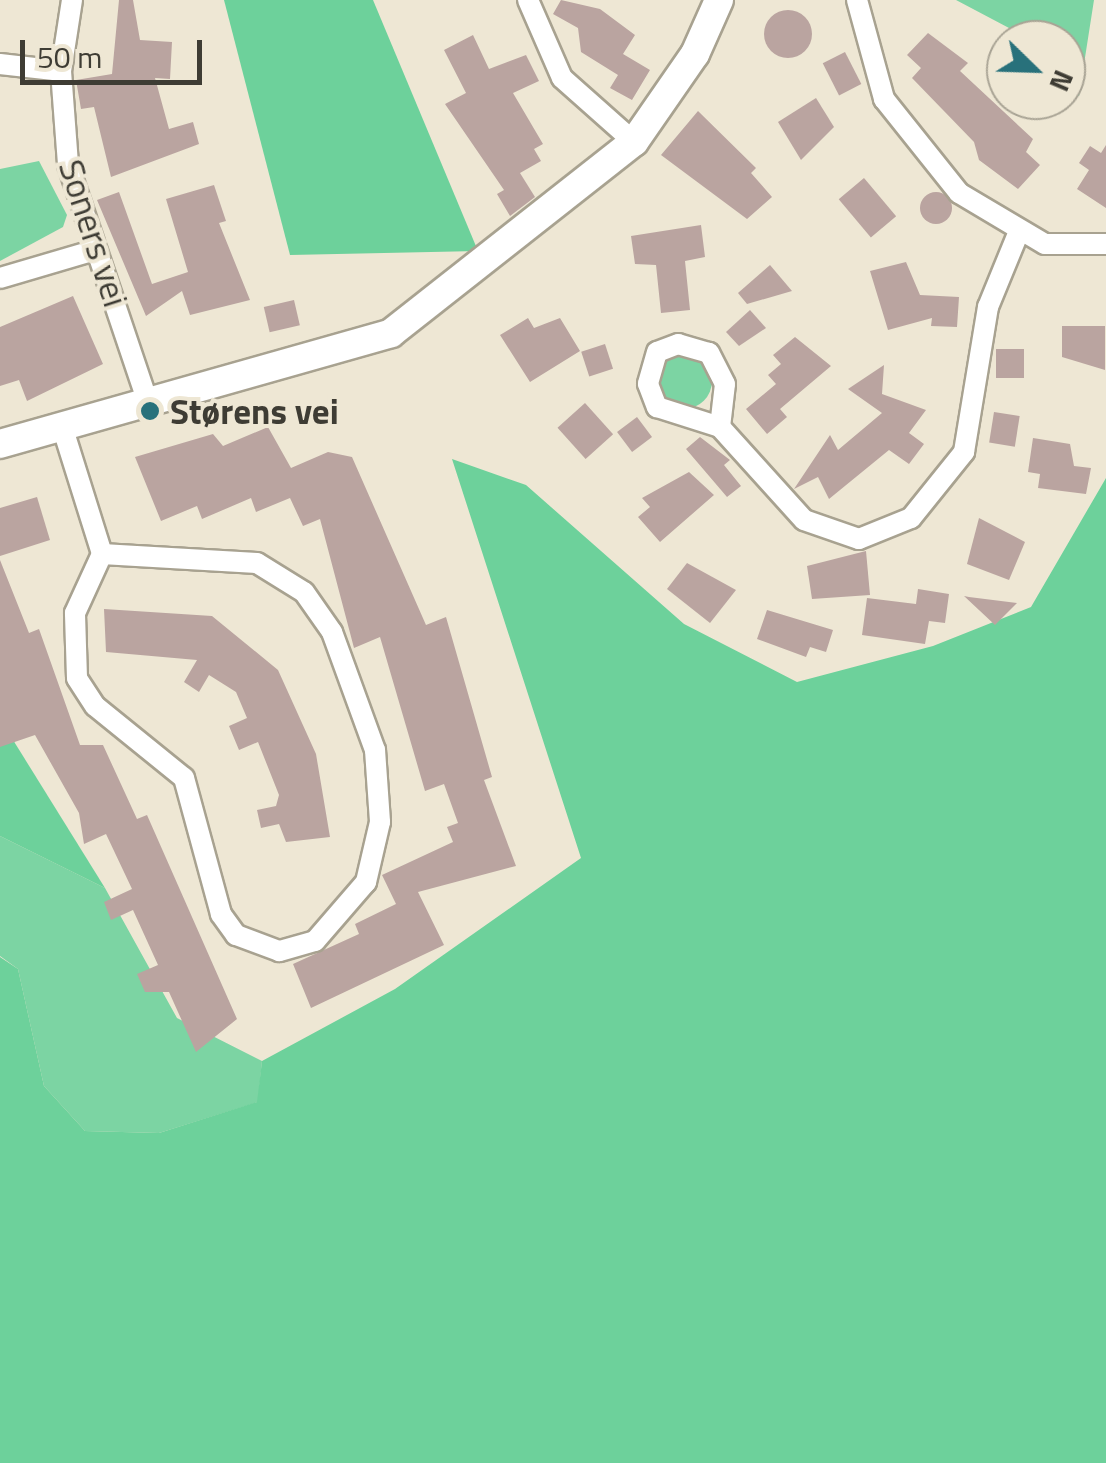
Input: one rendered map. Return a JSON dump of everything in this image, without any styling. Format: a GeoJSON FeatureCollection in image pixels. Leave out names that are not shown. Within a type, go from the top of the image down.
{"type":"FeatureCollection","features":[{"type":"Feature","properties":{"kind":"street","name":"Soners vei"},"geometry":{"type":"LineString","coordinates":[[72,0],[61,71],[68,164],[148,403]]}},
{"type":"Feature","properties":{"kind":"street"},"geometry":{"type":"LineString","coordinates":[[528,0],[562,78],[634,142]]}},
{"type":"Feature","properties":{"kind":"street"},"geometry":{"type":"LineString","coordinates":[[0,444],[391,333],[434,296],[560,208],[634,142],[695,54],[719,0]]}},
{"type":"Feature","properties":{"kind":"street"},"geometry":{"type":"LineString","coordinates":[[858,0],[884,99],[913,146],[1018,234],[1074,248],[1106,244]]}},
{"type":"Feature","properties":{"kind":"street"},"geometry":{"type":"LineString","coordinates":[[0,64],[61,71]]}},
{"type":"Feature","properties":{"kind":"street"},"geometry":{"type":"LineString","coordinates":[[720,427],[725,384],[709,353],[678,344],[657,352],[648,384],[657,407],[720,427],[788,506],[827,534],[859,539],[911,518],[964,452],[988,307],[1018,234]]}},
{"type":"Feature","properties":{"kind":"street"},"geometry":{"type":"LineString","coordinates":[[0,278],[95,250]]}},
{"type":"Feature","properties":{"kind":"street"},"geometry":{"type":"LineString","coordinates":[[62,426],[102,554],[75,613],[77,678],[95,706],[184,778],[222,914],[236,935],[280,951],[315,942],[366,882],[380,822],[375,750],[326,623],[304,592],[257,563],[102,554]]}},
{"type":"Feature","properties":{"kind":"green space"},"geometry":{"type":"Polygon","coordinates":[[[224,0],[373,0],[478,251],[290,255],[224,0]]]}},
{"type":"Feature","properties":{"kind":"green space"},"geometry":{"type":"Polygon","coordinates":[[[956,0],[1094,0],[1086,51],[1086,20],[994,20],[956,0]]]}},
{"type":"Feature","properties":{"kind":"green space"},"geometry":{"type":"Polygon","coordinates":[[[39,161],[67,215],[63,227],[0,261],[0,169],[39,161]]]}},
{"type":"Feature","properties":{"kind":"green space"},"geometry":{"type":"Polygon","coordinates":[[[684,353],[704,361],[712,381],[704,401],[684,409],[664,401],[656,381],[664,361],[684,353]]]}},
{"type":"Feature","properties":{"kind":"green space"},"geometry":{"type":"Polygon","coordinates":[[[452,459],[526,485],[684,624],[797,682],[933,646],[1031,607],[1106,478],[1106,1463],[0,1463],[0,957],[18,969],[44,1086],[85,1131],[159,1133],[257,1102],[262,1061],[395,989],[581,858],[452,459]]]}},
{"type":"Feature","properties":{"kind":"green space"},"geometry":{"type":"Polygon","coordinates":[[[0,719],[105,888],[0,836],[0,719]]]}},
{"type":"Feature","properties":{"kind":"green space"},"geometry":{"type":"Polygon","coordinates":[[[0,836],[105,888],[177,1018],[262,1061],[258,1102],[159,1133],[85,1131],[44,1086],[18,969],[0,956],[0,836]]]}},
{"type":"Feature","properties":{"kind":"building"},"geometry":{"type":"Polygon","coordinates":[[[119,0],[133,0],[140,40],[172,42],[170,79],[155,78],[169,129],[193,122],[199,144],[111,177],[94,107],[81,109],[76,80],[112,74],[119,0]]]}},
{"type":"Feature","properties":{"kind":"building"},"geometry":{"type":"Polygon","coordinates":[[[561,0],[600,9],[635,35],[623,54],[650,70],[632,100],[610,88],[618,75],[581,52],[578,28],[553,14],[561,0]]]}},
{"type":"Feature","properties":{"kind":"building"},"geometry":{"type":"Polygon","coordinates":[[[788,10],[805,17],[812,34],[805,51],[788,58],[771,51],[764,34],[771,17],[788,10]]]}},
{"type":"Feature","properties":{"kind":"building"},"geometry":{"type":"Polygon","coordinates":[[[928,33],[968,63],[960,71],[986,95],[986,120],[1013,120],[1033,139],[1026,152],[1040,165],[1018,189],[979,160],[974,142],[912,78],[921,68],[907,55],[928,33]]]}},
{"type":"Feature","properties":{"kind":"building"},"geometry":{"type":"Polygon","coordinates":[[[473,35],[489,69],[526,55],[539,81],[513,93],[543,144],[534,149],[541,161],[520,173],[535,197],[510,216],[497,194],[504,190],[445,104],[466,93],[444,50],[473,35]]]}},
{"type":"Feature","properties":{"kind":"building"},"geometry":{"type":"Polygon","coordinates":[[[845,52],[861,84],[839,95],[823,63],[845,52]]]}},
{"type":"Feature","properties":{"kind":"building"},"geometry":{"type":"Polygon","coordinates":[[[816,98],[834,127],[801,160],[778,122],[816,98]]]}},
{"type":"Feature","properties":{"kind":"building"},"geometry":{"type":"Polygon","coordinates":[[[698,111],[756,168],[751,173],[772,197],[747,219],[661,155],[698,111]]]}},
{"type":"Feature","properties":{"kind":"building"},"geometry":{"type":"Polygon","coordinates":[[[1106,145],[1106,208],[1077,189],[1089,170],[1079,163],[1090,146],[1101,153],[1106,145]]]}},
{"type":"Feature","properties":{"kind":"building"},"geometry":{"type":"Polygon","coordinates":[[[864,178],[896,216],[871,238],[839,199],[864,178]]]}},
{"type":"Feature","properties":{"kind":"building"},"geometry":{"type":"Polygon","coordinates":[[[214,185],[226,221],[219,223],[250,300],[190,315],[182,291],[146,316],[97,200],[119,192],[152,284],[188,272],[166,199],[214,185]]]}},
{"type":"Feature","properties":{"kind":"building"},"geometry":{"type":"Polygon","coordinates":[[[936,192],[947,197],[952,208],[947,219],[936,224],[925,219],[920,208],[925,197],[936,192]]]}},
{"type":"Feature","properties":{"kind":"building"},"geometry":{"type":"Polygon","coordinates":[[[701,225],[705,257],[685,261],[690,310],[661,313],[656,265],[635,264],[631,236],[701,225]]]}},
{"type":"Feature","properties":{"kind":"building"},"geometry":{"type":"Polygon","coordinates":[[[906,262],[920,295],[959,297],[957,327],[931,326],[932,318],[888,330],[870,271],[906,262]]]}},
{"type":"Feature","properties":{"kind":"building"},"geometry":{"type":"Polygon","coordinates":[[[770,265],[792,291],[747,304],[738,293],[770,265]]]}},
{"type":"Feature","properties":{"kind":"building"},"geometry":{"type":"Polygon","coordinates":[[[73,296],[103,364],[27,401],[19,380],[0,386],[0,327],[73,296]]]}},
{"type":"Feature","properties":{"kind":"building"},"geometry":{"type":"Polygon","coordinates":[[[294,300],[300,325],[270,332],[264,307],[294,300]]]}},
{"type":"Feature","properties":{"kind":"building"},"geometry":{"type":"Polygon","coordinates":[[[750,310],[766,328],[739,346],[726,332],[750,310]]]}},
{"type":"Feature","properties":{"kind":"building"},"geometry":{"type":"Polygon","coordinates":[[[528,318],[534,328],[560,318],[580,351],[530,382],[500,335],[528,318]]]}},
{"type":"Feature","properties":{"kind":"building"},"geometry":{"type":"Polygon","coordinates":[[[1062,326],[1105,326],[1105,370],[1062,357],[1062,326]]]}},
{"type":"Feature","properties":{"kind":"building"},"geometry":{"type":"Polygon","coordinates":[[[795,337],[831,366],[780,409],[787,417],[767,434],[746,409],[776,384],[768,375],[781,364],[773,355],[795,337]]]}},
{"type":"Feature","properties":{"kind":"building"},"geometry":{"type":"Polygon","coordinates":[[[605,344],[613,369],[589,376],[581,352],[605,344]]]}},
{"type":"Feature","properties":{"kind":"building"},"geometry":{"type":"Polygon","coordinates":[[[996,349],[1024,349],[1024,378],[996,378],[996,349]]]}},
{"type":"Feature","properties":{"kind":"building"},"geometry":{"type":"Polygon","coordinates":[[[884,365],[882,394],[926,410],[909,433],[924,444],[909,464],[889,450],[829,499],[818,477],[794,489],[830,435],[838,450],[882,413],[848,389],[884,365]]]}},
{"type":"Feature","properties":{"kind":"building"},"geometry":{"type":"Polygon","coordinates":[[[585,403],[613,434],[586,459],[558,428],[585,403]]]}},
{"type":"Feature","properties":{"kind":"building"},"geometry":{"type":"Polygon","coordinates":[[[994,412],[1020,416],[1015,447],[989,443],[994,412]]]}},
{"type":"Feature","properties":{"kind":"building"},"geometry":{"type":"Polygon","coordinates":[[[637,417],[652,437],[632,452],[617,432],[637,417]]]}},
{"type":"Feature","properties":{"kind":"building"},"geometry":{"type":"Polygon","coordinates":[[[268,427],[291,468],[328,452],[352,457],[426,625],[446,617],[492,777],[484,780],[516,866],[418,892],[444,945],[311,1008],[293,964],[359,934],[355,924],[396,904],[382,875],[453,842],[447,827],[458,823],[444,784],[425,791],[380,637],[354,648],[320,519],[303,526],[290,498],[256,512],[251,498],[202,519],[197,506],[161,521],[135,457],[213,434],[223,446],[268,427]]]}},
{"type":"Feature","properties":{"kind":"building"},"geometry":{"type":"Polygon","coordinates":[[[700,437],[730,460],[724,465],[741,486],[727,497],[686,449],[700,437]]]}},
{"type":"Feature","properties":{"kind":"building"},"geometry":{"type":"Polygon","coordinates":[[[1033,438],[1070,444],[1074,466],[1091,468],[1086,494],[1038,488],[1040,474],[1028,472],[1033,438]]]}},
{"type":"Feature","properties":{"kind":"building"},"geometry":{"type":"Polygon","coordinates":[[[689,472],[714,495],[660,542],[638,517],[650,507],[642,498],[689,472]]]}},
{"type":"Feature","properties":{"kind":"building"},"geometry":{"type":"Polygon","coordinates":[[[37,497],[50,540],[0,556],[0,508],[37,497]]]}},
{"type":"Feature","properties":{"kind":"building"},"geometry":{"type":"Polygon","coordinates":[[[979,518],[1025,542],[1009,580],[967,564],[979,518]]]}},
{"type":"Feature","properties":{"kind":"building"},"geometry":{"type":"Polygon","coordinates":[[[866,551],[870,595],[812,599],[807,566],[866,551]]]}},
{"type":"Feature","properties":{"kind":"building"},"geometry":{"type":"Polygon","coordinates":[[[0,560],[29,633],[39,629],[80,745],[103,745],[137,819],[147,815],[237,1019],[196,1052],[169,992],[145,992],[137,974],[158,965],[133,910],[111,920],[104,902],[132,889],[106,834],[84,844],[79,813],[35,735],[0,747],[0,560]]]}},
{"type":"Feature","properties":{"kind":"building"},"geometry":{"type":"Polygon","coordinates":[[[687,563],[736,590],[710,623],[667,589],[687,563]]]}},
{"type":"Feature","properties":{"kind":"building"},"geometry":{"type":"Polygon","coordinates":[[[918,589],[949,594],[945,623],[929,621],[925,644],[862,635],[867,598],[916,604],[918,589]]]}},
{"type":"Feature","properties":{"kind":"building"},"geometry":{"type":"Polygon","coordinates":[[[964,596],[969,597],[1017,603],[995,625],[964,596]]]}},
{"type":"Feature","properties":{"kind":"building"},"geometry":{"type":"Polygon","coordinates":[[[104,609],[212,616],[278,670],[316,754],[330,837],[286,842],[279,824],[261,828],[257,810],[276,806],[279,795],[258,742],[239,750],[229,726],[247,718],[236,692],[209,675],[199,692],[184,682],[197,660],[106,652],[104,609]]]}},
{"type":"Feature","properties":{"kind":"building"},"geometry":{"type":"Polygon","coordinates":[[[767,610],[833,630],[826,652],[810,647],[806,657],[757,639],[767,610]]]}},
{"type":"Feature","properties":{"kind":"place","name":"Størens vei"},"geometry":{"type":"Point","coordinates":[150,411]}}]}
